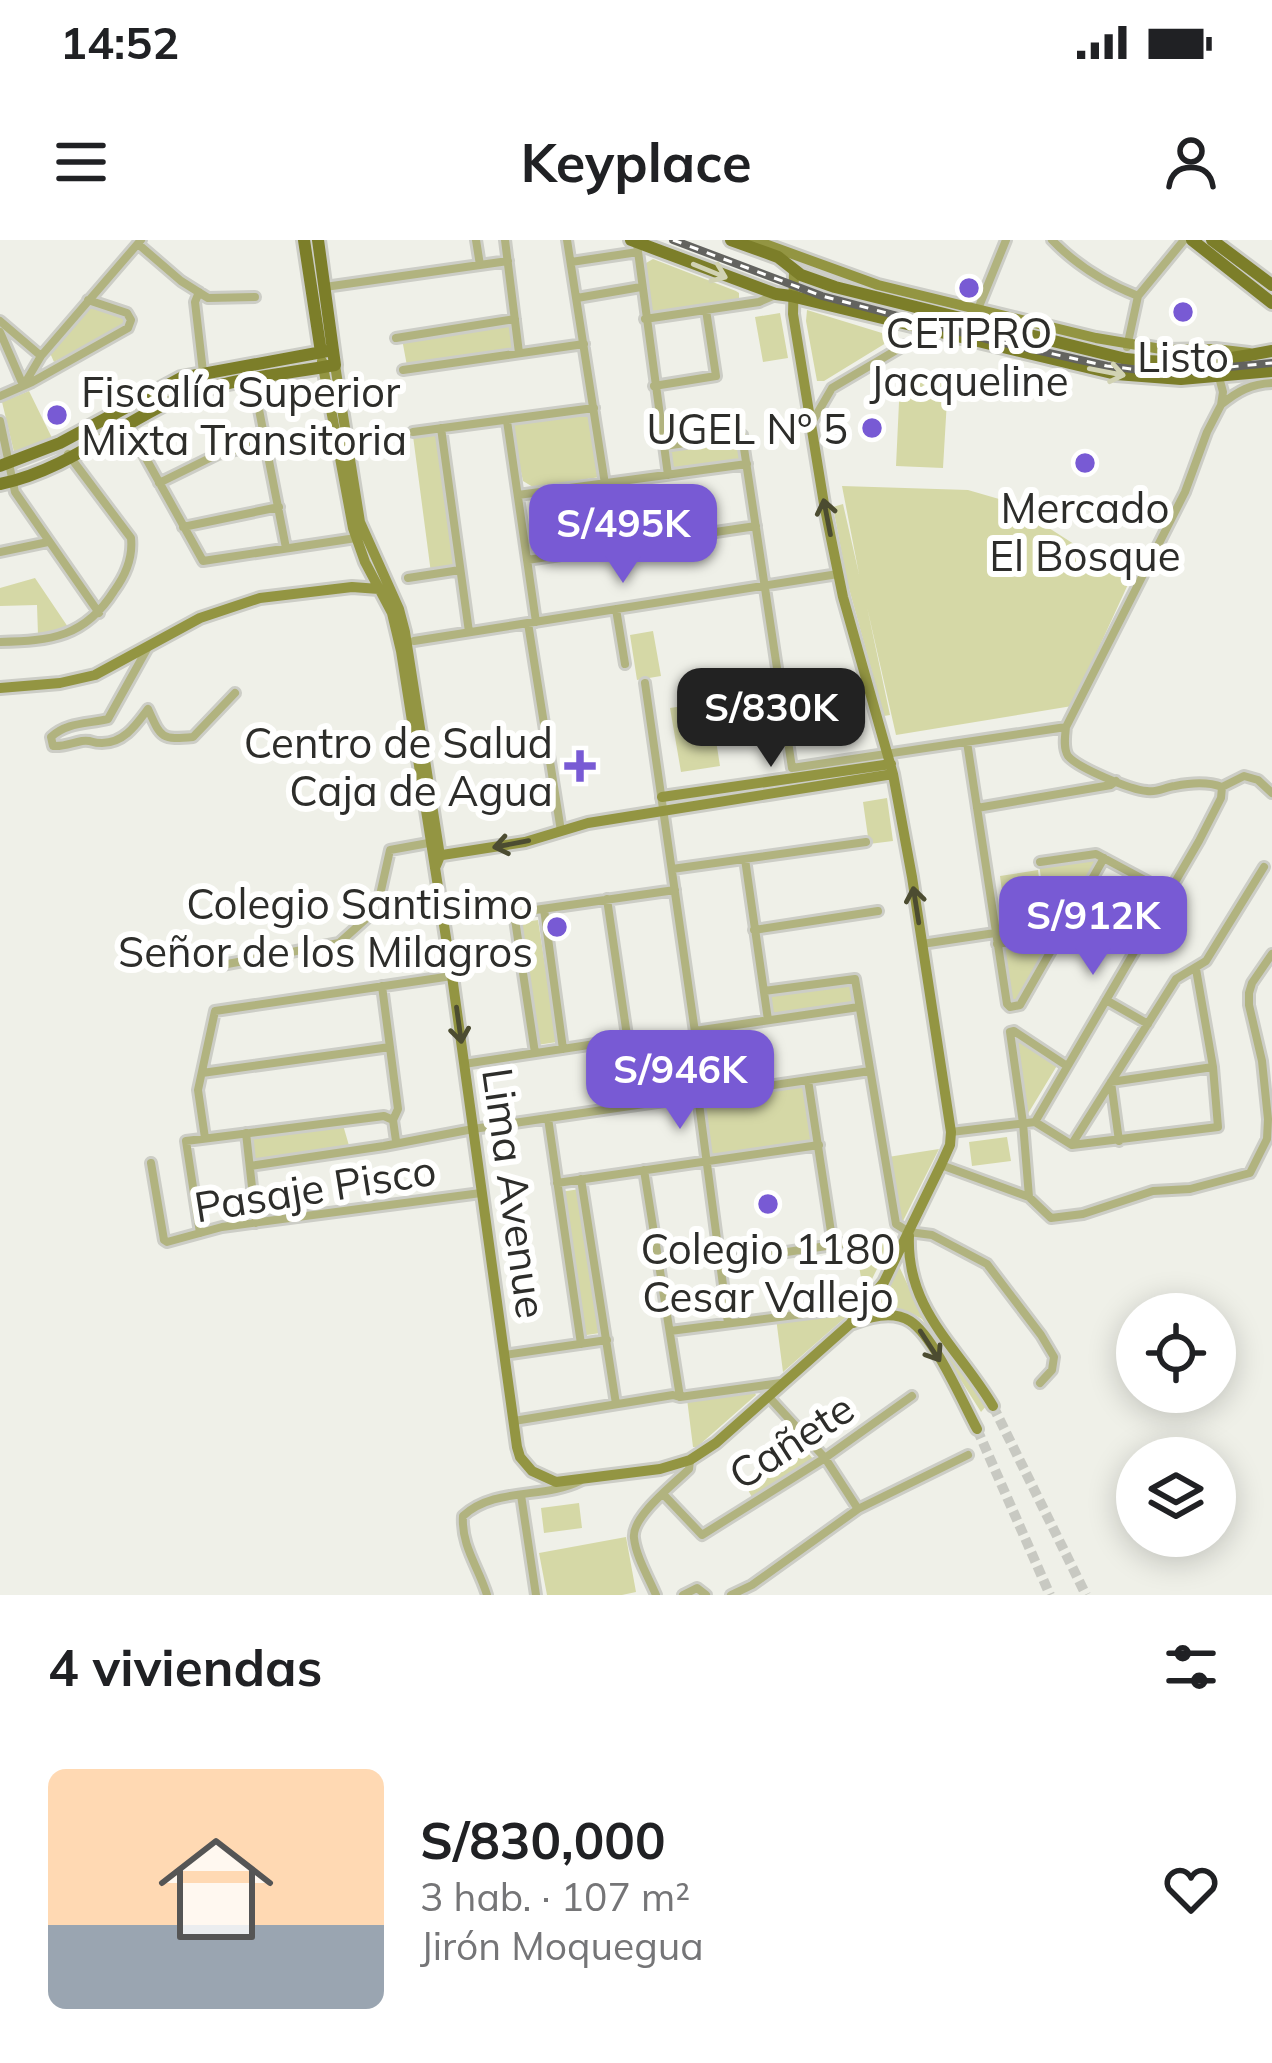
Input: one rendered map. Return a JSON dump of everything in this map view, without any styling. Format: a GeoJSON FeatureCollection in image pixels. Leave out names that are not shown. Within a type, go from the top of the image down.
{"type":"FeatureCollection","features":[{"type":"Feature","properties":{"kind":"main road","name":"Lima Avenue"},"geometry":{"type":"LineString","coordinates":[[304,240],[354,496],[369,559],[392,613],[401,651],[436,860],[517,1447],[526,1465]]}},
{"type":"Feature","properties":{"kind":"main road","name":"Lima Avenue"},"geometry":{"type":"LineString","coordinates":[[318,240],[342,478],[356,538],[399,609],[405,632],[433,842]]}},
{"type":"Feature","properties":{"kind":"main road"},"geometry":{"type":"LineString","coordinates":[[731,240],[778,257],[809,279],[854,292],[1127,352],[1192,363],[1265,352]]}},
{"type":"Feature","properties":{"kind":"main road"},"geometry":{"type":"LineString","coordinates":[[754,240],[878,285],[1127,352]]}},
{"type":"Feature","properties":{"kind":"main road"},"geometry":{"type":"LineString","coordinates":[[1188,240],[1272,303]]}},
{"type":"Feature","properties":{"kind":"main road"},"geometry":{"type":"LineString","coordinates":[[1212,240],[1272,285]]}},
{"type":"Feature","properties":{"kind":"main road"},"geometry":{"type":"LineString","coordinates":[[635,245],[784,295],[1116,374],[1165,379],[1272,370]]}},
{"type":"Feature","properties":{"kind":"main road"},"geometry":{"type":"LineString","coordinates":[[526,1465],[556,1481],[582,1480],[667,1467],[690,1460],[716,1443],[867,1306],[884,1282],[950,1145],[891,763],[838,574],[784,295],[794,271]]}},
{"type":"Feature","properties":{"kind":"main road"},"geometry":{"type":"LineString","coordinates":[[5,465],[60,443],[167,383],[202,372],[328,359]]}},
{"type":"Feature","properties":{"kind":"main road"},"geometry":{"type":"LineString","coordinates":[[6,483],[70,458],[189,394],[328,359]]}},
{"type":"Feature","properties":{"kind":"main road"},"geometry":{"type":"LineString","coordinates":[[352,587],[369,559]]}},
{"type":"Feature","properties":{"kind":"main road"},"geometry":{"type":"LineString","coordinates":[[0,688],[79,680],[200,618],[241,603],[352,587],[380,589]]}},
{"type":"Feature","properties":{"kind":"main road"},"geometry":{"type":"LineString","coordinates":[[436,860],[525,842],[663,804],[891,763]]}},
{"type":"Feature","properties":{"kind":"main road"},"geometry":{"type":"LineString","coordinates":[[909,1232],[910,1270],[919,1295],[993,1406]]}},
{"type":"Feature","properties":{"kind":"main road"},"geometry":{"type":"LineString","coordinates":[[850,1324],[877,1316],[910,1320],[931,1344],[977,1429]]}},
{"type":"Feature","properties":{"kind":"street"},"geometry":{"type":"LineString","coordinates":[[476,240],[480,265]]}},
{"type":"Feature","properties":{"kind":"street"},"geometry":{"type":"LineString","coordinates":[[505,240],[519,353]]}},
{"type":"Feature","properties":{"kind":"street"},"geometry":{"type":"LineString","coordinates":[[567,240],[605,484]]}},
{"type":"Feature","properties":{"kind":"street"},"geometry":{"type":"LineString","coordinates":[[978,309],[1006,240]]}},
{"type":"Feature","properties":{"kind":"street"},"geometry":{"type":"LineString","coordinates":[[1052,240],[1099,278],[1138,296]]}},
{"type":"Feature","properties":{"kind":"street"},"geometry":{"type":"LineString","coordinates":[[1127,352],[1138,296],[1188,240]]}},
{"type":"Feature","properties":{"kind":"street"},"geometry":{"type":"LineString","coordinates":[[24,386],[41,356],[139,242],[213,299],[255,298]]}},
{"type":"Feature","properties":{"kind":"street"},"geometry":{"type":"LineString","coordinates":[[571,262],[635,245],[668,475]]}},
{"type":"Feature","properties":{"kind":"street"},"geometry":{"type":"LineString","coordinates":[[325,287],[508,261]]}},
{"type":"Feature","properties":{"kind":"street"},"geometry":{"type":"LineString","coordinates":[[577,298],[641,287]]}},
{"type":"Feature","properties":{"kind":"street"},"geometry":{"type":"LineString","coordinates":[[199,292],[195,302],[202,372]]}},
{"type":"Feature","properties":{"kind":"street"},"geometry":{"type":"LineString","coordinates":[[645,319],[784,295]]}},
{"type":"Feature","properties":{"kind":"street"},"geometry":{"type":"LineString","coordinates":[[0,396],[128,328],[127,314],[88,300]]}},
{"type":"Feature","properties":{"kind":"street"},"geometry":{"type":"LineString","coordinates":[[655,386],[716,376],[706,310]]}},
{"type":"Feature","properties":{"kind":"street"},"geometry":{"type":"LineString","coordinates":[[396,338],[515,319]]}},
{"type":"Feature","properties":{"kind":"street"},"geometry":{"type":"LineString","coordinates":[[0,320],[41,356]]}},
{"type":"Feature","properties":{"kind":"street"},"geometry":{"type":"LineString","coordinates":[[0,332],[24,386]]}},
{"type":"Feature","properties":{"kind":"street"},"geometry":{"type":"LineString","coordinates":[[403,370],[584,344]]}},
{"type":"Feature","properties":{"kind":"street"},"geometry":{"type":"LineString","coordinates":[[810,425],[832,388],[905,345]]}},
{"type":"Feature","properties":{"kind":"street"},"geometry":{"type":"LineString","coordinates":[[1218,376],[1241,390]]}},
{"type":"Feature","properties":{"kind":"street"},"geometry":{"type":"LineString","coordinates":[[1218,376],[1221,405],[1177,511],[1066,727],[1065,747],[1068,756],[1150,792],[1173,786],[1222,787],[1244,776],[1265,784],[1272,793]]}},
{"type":"Feature","properties":{"kind":"street"},"geometry":{"type":"LineString","coordinates":[[254,379],[286,548]]}},
{"type":"Feature","properties":{"kind":"street"},"geometry":{"type":"LineString","coordinates":[[1221,405],[1241,390],[1272,383]]}},
{"type":"Feature","properties":{"kind":"street"},"geometry":{"type":"LineString","coordinates":[[412,432],[594,408]]}},
{"type":"Feature","properties":{"kind":"street"},"geometry":{"type":"LineString","coordinates":[[0,421],[6,483],[99,613]]}},
{"type":"Feature","properties":{"kind":"street"},"geometry":{"type":"LineString","coordinates":[[507,421],[561,831]]}},
{"type":"Feature","properties":{"kind":"street"},"geometry":{"type":"LineString","coordinates":[[128,425],[201,560],[356,538]]}},
{"type":"Feature","properties":{"kind":"street"},"geometry":{"type":"LineString","coordinates":[[441,428],[469,632]]}},
{"type":"Feature","properties":{"kind":"street"},"geometry":{"type":"LineString","coordinates":[[664,446],[742,435],[792,768],[891,763],[967,742],[1066,727]]}},
{"type":"Feature","properties":{"kind":"street"},"geometry":{"type":"LineString","coordinates":[[0,642],[52,638],[84,625],[120,584],[129,561],[131,538],[60,443]]}},
{"type":"Feature","properties":{"kind":"street"},"geometry":{"type":"LineString","coordinates":[[158,483],[218,454],[266,443]]}},
{"type":"Feature","properties":{"kind":"street"},"geometry":{"type":"LineString","coordinates":[[518,495],[747,464]]}},
{"type":"Feature","properties":{"kind":"street"},"geometry":{"type":"LineString","coordinates":[[183,527],[279,507]]}},
{"type":"Feature","properties":{"kind":"street"},"geometry":{"type":"LineString","coordinates":[[527,560],[756,526]]}},
{"type":"Feature","properties":{"kind":"street"},"geometry":{"type":"LineString","coordinates":[[0,552],[48,542]]}},
{"type":"Feature","properties":{"kind":"street"},"geometry":{"type":"LineString","coordinates":[[408,578],[460,570]]}},
{"type":"Feature","properties":{"kind":"street"},"geometry":{"type":"LineString","coordinates":[[415,641],[838,574]]}},
{"type":"Feature","properties":{"kind":"street"},"geometry":{"type":"LineString","coordinates":[[616,609],[625,664]]}},
{"type":"Feature","properties":{"kind":"street"},"geometry":{"type":"LineString","coordinates":[[151,643],[109,718],[56,731],[51,736],[53,746],[119,739],[148,709],[159,734],[193,737],[235,693]]}},
{"type":"Feature","properties":{"kind":"street"},"geometry":{"type":"LineString","coordinates":[[645,683],[695,1031],[706,1162],[728,1322]]}},
{"type":"Feature","properties":{"kind":"street"},"geometry":{"type":"LineString","coordinates":[[967,742],[1007,1004],[1020,1005],[1104,858]]}},
{"type":"Feature","properties":{"kind":"street"},"geometry":{"type":"LineString","coordinates":[[977,808],[1116,781]]}},
{"type":"Feature","properties":{"kind":"street"},"geometry":{"type":"LineString","coordinates":[[1029,1122],[1169,893],[1221,798],[1222,787]]}},
{"type":"Feature","properties":{"kind":"street"},"geometry":{"type":"LineString","coordinates":[[222,965],[339,944],[367,918],[380,895],[390,850],[433,842]]}},
{"type":"Feature","properties":{"kind":"street"},"geometry":{"type":"LineString","coordinates":[[672,869],[866,842]]}},
{"type":"Feature","properties":{"kind":"street"},"geometry":{"type":"LineString","coordinates":[[1040,862],[1096,854],[1169,893]]}},
{"type":"Feature","properties":{"kind":"street"},"geometry":{"type":"LineString","coordinates":[[745,859],[768,1020]]}},
{"type":"Feature","properties":{"kind":"street"},"geometry":{"type":"LineString","coordinates":[[1072,1145],[1176,979],[1196,969],[1212,953],[1264,867]]}},
{"type":"Feature","properties":{"kind":"street"},"geometry":{"type":"LineString","coordinates":[[535,1053],[514,914],[675,890]]}},
{"type":"Feature","properties":{"kind":"street"},"geometry":{"type":"LineString","coordinates":[[607,899],[637,1104]]}},
{"type":"Feature","properties":{"kind":"street"},"geometry":{"type":"LineString","coordinates":[[544,909],[563,1049]]}},
{"type":"Feature","properties":{"kind":"street"},"geometry":{"type":"LineString","coordinates":[[754,930],[878,911]]}},
{"type":"Feature","properties":{"kind":"street"},"geometry":{"type":"LineString","coordinates":[[922,944],[995,933]]}},
{"type":"Feature","properties":{"kind":"street"},"geometry":{"type":"LineString","coordinates":[[997,944],[1062,934]]}},
{"type":"Feature","properties":{"kind":"street"},"geometry":{"type":"LineString","coordinates":[[941,1166],[1030,1196],[1052,1218],[1095,1211],[1153,1191],[1206,1186],[1252,1171],[1267,1139],[1268,1119],[1249,993],[1272,954]]}},
{"type":"Feature","properties":{"kind":"street"},"geometry":{"type":"LineString","coordinates":[[951,1132],[1029,1122],[1072,1145],[1219,1127],[1196,969]]}},
{"type":"Feature","properties":{"kind":"street"},"geometry":{"type":"LineString","coordinates":[[205,1138],[198,1090],[215,1011],[452,976]]}},
{"type":"Feature","properties":{"kind":"street"},"geometry":{"type":"LineString","coordinates":[[764,991],[855,979],[896,1224],[909,1232],[932,1235],[988,1264],[1054,1357],[1052,1370],[1040,1383]]}},
{"type":"Feature","properties":{"kind":"street"},"geometry":{"type":"LineString","coordinates":[[382,986],[398,1108],[393,1120],[396,1142]]}},
{"type":"Feature","properties":{"kind":"street"},"geometry":{"type":"LineString","coordinates":[[1106,1000],[1148,1024]]}},
{"type":"Feature","properties":{"kind":"street"},"geometry":{"type":"LineString","coordinates":[[695,1031],[859,1007]]}},
{"type":"Feature","properties":{"kind":"street"},"geometry":{"type":"LineString","coordinates":[[1030,1196],[1029,1122],[1010,1033],[1014,1031],[1067,1066]]}},
{"type":"Feature","properties":{"kind":"street"},"geometry":{"type":"LineString","coordinates":[[464,1064],[628,1040]]}},
{"type":"Feature","properties":{"kind":"street"},"geometry":{"type":"LineString","coordinates":[[202,1072],[390,1047]]}},
{"type":"Feature","properties":{"kind":"street"},"geometry":{"type":"LineString","coordinates":[[1111,1082],[1213,1067]]}},
{"type":"Feature","properties":{"kind":"street"},"geometry":{"type":"LineString","coordinates":[[250,1166],[870,1071]]}},
{"type":"Feature","properties":{"kind":"street"},"geometry":{"type":"LineString","coordinates":[[808,1080],[832,1245]]}},
{"type":"Feature","properties":{"kind":"street"},"geometry":{"type":"LineString","coordinates":[[1111,1082],[1119,1141]]}},
{"type":"Feature","properties":{"kind":"street"},"geometry":{"type":"LineString","coordinates":[[200,1233],[186,1141],[384,1116],[393,1120]]}},
{"type":"Feature","properties":{"kind":"street"},"geometry":{"type":"LineString","coordinates":[[548,1118],[581,1344]]}},
{"type":"Feature","properties":{"kind":"street"},"geometry":{"type":"LineString","coordinates":[[246,1133],[256,1223]]}},
{"type":"Feature","properties":{"kind":"street"},"geometry":{"type":"LineString","coordinates":[[556,1183],[818,1145]]}},
{"type":"Feature","properties":{"kind":"street","name":"Pasaje Pisco"},"geometry":{"type":"LineString","coordinates":[[151,1162],[165,1241],[256,1223],[482,1193]]}},
{"type":"Feature","properties":{"kind":"street"},"geometry":{"type":"LineString","coordinates":[[644,1170],[680,1397]]}},
{"type":"Feature","properties":{"kind":"street"},"geometry":{"type":"LineString","coordinates":[[581,1179],[616,1404]]}},
{"type":"Feature","properties":{"kind":"street"},"geometry":{"type":"LineString","coordinates":[[720,1262],[853,1242]]}},
{"type":"Feature","properties":{"kind":"street"},"geometry":{"type":"LineString","coordinates":[[670,1331],[867,1306]]}},
{"type":"Feature","properties":{"kind":"street"},"geometry":{"type":"LineString","coordinates":[[504,1355],[607,1340]]}},
{"type":"Feature","properties":{"kind":"street"},"geometry":{"type":"LineString","coordinates":[[514,1421],[782,1383]]}},
{"type":"Feature","properties":{"kind":"street"},"geometry":{"type":"LineString","coordinates":[[768,1396],[825,1458],[858,1509]]}},
{"type":"Feature","properties":{"kind":"street","name":"Cañete"},"geometry":{"type":"LineString","coordinates":[[664,1495],[702,1535],[825,1458],[912,1396]]}},
{"type":"Feature","properties":{"kind":"street"},"geometry":{"type":"LineString","coordinates":[[730,1595],[752,1585],[858,1509],[968,1455]]}},
{"type":"Feature","properties":{"kind":"street"},"geometry":{"type":"LineString","coordinates":[[656,1595],[633,1535],[636,1522],[675,1484],[690,1460]]}},
{"type":"Feature","properties":{"kind":"street"},"geometry":{"type":"LineString","coordinates":[[526,1465],[521,1495],[536,1595]]}},
{"type":"Feature","properties":{"kind":"street"},"geometry":{"type":"LineString","coordinates":[[667,1467],[675,1484]]}},
{"type":"Feature","properties":{"kind":"street"},"geometry":{"type":"LineString","coordinates":[[487,1595],[468,1551],[464,1516],[483,1502],[564,1489],[582,1480]]}},
{"type":"Feature","properties":{"kind":"street"},"geometry":{"type":"LineString","coordinates":[[683,1595],[697,1588],[706,1595]]}},
{"type":"Feature","properties":{"kind":"green space"},"geometry":{"type":"Polygon","coordinates":[[[653,259],[736,291],[739,299],[651,314],[644,272],[653,259]]]}},
{"type":"Feature","properties":{"kind":"green space"},"geometry":{"type":"Polygon","coordinates":[[[90,306],[126,318],[124,326],[54,362],[50,353],[90,306]]]}},
{"type":"Feature","properties":{"kind":"green space"},"geometry":{"type":"Polygon","coordinates":[[[807,310],[882,333],[886,343],[817,381],[807,310]]]}},
{"type":"Feature","properties":{"kind":"green space"},"geometry":{"type":"Polygon","coordinates":[[[780,313],[788,358],[763,362],[755,317],[780,313]]]}},
{"type":"Feature","properties":{"kind":"green space"},"geometry":{"type":"Polygon","coordinates":[[[510,323],[514,349],[407,366],[402,339],[510,323]]]}},
{"type":"Feature","properties":{"kind":"green space"},"geometry":{"type":"Polygon","coordinates":[[[900,381],[948,383],[943,468],[896,466],[900,381]]]}},
{"type":"Feature","properties":{"kind":"green space"},"geometry":{"type":"Polygon","coordinates":[[[29,391],[53,440],[15,456],[2,402],[29,391]]]}},
{"type":"Feature","properties":{"kind":"green space"},"geometry":{"type":"Polygon","coordinates":[[[588,413],[600,477],[533,487],[523,481],[511,426],[588,413]]]}},
{"type":"Feature","properties":{"kind":"green space"},"geometry":{"type":"Polygon","coordinates":[[[440,432],[458,569],[431,573],[413,436],[440,432]]]}},
{"type":"Feature","properties":{"kind":"green space"},"geometry":{"type":"Polygon","coordinates":[[[741,437],[745,463],[668,474],[665,446],[741,437]]]}},
{"type":"Feature","properties":{"kind":"green space"},"geometry":{"type":"Polygon","coordinates":[[[842,486],[968,490],[1040,511],[1038,521],[1130,580],[1072,706],[896,735],[867,607],[890,715],[884,716],[847,581],[833,507],[843,504],[859,574],[842,486]]]}},
{"type":"Feature","properties":{"kind":"green space"},"geometry":{"type":"Polygon","coordinates":[[[35,578],[68,627],[38,635],[37,605],[0,606],[0,588],[35,578]]]}},
{"type":"Feature","properties":{"kind":"green space"},"geometry":{"type":"Polygon","coordinates":[[[653,631],[661,676],[637,680],[630,635],[653,631]]]}},
{"type":"Feature","properties":{"kind":"green space"},"geometry":{"type":"Polygon","coordinates":[[[710,702],[720,766],[681,772],[670,708],[710,702]]]}},
{"type":"Feature","properties":{"kind":"green space"},"geometry":{"type":"Polygon","coordinates":[[[887,798],[893,841],[869,844],[863,802],[887,798]]]}},
{"type":"Feature","properties":{"kind":"green space"},"geometry":{"type":"Polygon","coordinates":[[[1101,859],[1059,931],[1048,933],[1039,863],[1101,859]]]}},
{"type":"Feature","properties":{"kind":"green space"},"geometry":{"type":"Polygon","coordinates":[[[1038,870],[1045,925],[1007,930],[1000,876],[1038,870]]]}},
{"type":"Feature","properties":{"kind":"green space"},"geometry":{"type":"Polygon","coordinates":[[[538,920],[557,1042],[537,1045],[519,923],[538,920]]]}},
{"type":"Feature","properties":{"kind":"green space"},"geometry":{"type":"Polygon","coordinates":[[[1050,938],[1017,1005],[1011,1005],[1000,945],[1050,938]]]}},
{"type":"Feature","properties":{"kind":"green space"},"geometry":{"type":"Polygon","coordinates":[[[851,981],[854,1006],[770,1016],[766,993],[851,981]]]}},
{"type":"Feature","properties":{"kind":"green space"},"geometry":{"type":"Polygon","coordinates":[[[1015,1038],[1058,1064],[1026,1117],[1015,1038]]]}},
{"type":"Feature","properties":{"kind":"green space"},"geometry":{"type":"Polygon","coordinates":[[[803,1082],[812,1142],[708,1157],[700,1097],[803,1082]]]}},
{"type":"Feature","properties":{"kind":"green space"},"geometry":{"type":"Polygon","coordinates":[[[343,1125],[350,1149],[252,1161],[249,1137],[343,1125]]]}},
{"type":"Feature","properties":{"kind":"green space"},"geometry":{"type":"Polygon","coordinates":[[[1007,1137],[1011,1161],[972,1166],[969,1142],[1007,1137]]]}},
{"type":"Feature","properties":{"kind":"green space"},"geometry":{"type":"Polygon","coordinates":[[[939,1149],[902,1223],[896,1217],[888,1157],[939,1149]]]}},
{"type":"Feature","properties":{"kind":"green space"},"geometry":{"type":"Polygon","coordinates":[[[580,1189],[600,1333],[580,1336],[560,1192],[580,1189]]]}},
{"type":"Feature","properties":{"kind":"green space"},"geometry":{"type":"Polygon","coordinates":[[[892,1239],[864,1295],[855,1243],[892,1239]]]}},
{"type":"Feature","properties":{"kind":"green space"},"geometry":{"type":"Polygon","coordinates":[[[899,1266],[922,1316],[988,1404],[981,1412],[922,1319],[897,1308],[871,1310],[899,1266]]]}},
{"type":"Feature","properties":{"kind":"green space"},"geometry":{"type":"Polygon","coordinates":[[[846,1311],[847,1316],[783,1372],[776,1318],[846,1311]]]}},
{"type":"Feature","properties":{"kind":"green space"},"geometry":{"type":"Polygon","coordinates":[[[753,1389],[756,1395],[693,1447],[687,1399],[753,1389]]]}},
{"type":"Feature","properties":{"kind":"green space"},"geometry":{"type":"Polygon","coordinates":[[[802,1446],[814,1460],[753,1499],[748,1490],[802,1446]]]}},
{"type":"Feature","properties":{"kind":"green space"},"geometry":{"type":"Polygon","coordinates":[[[579,1503],[582,1528],[544,1533],[541,1508],[579,1503]]]}},
{"type":"Feature","properties":{"kind":"green space"},"geometry":{"type":"Polygon","coordinates":[[[626,1537],[636,1592],[547,1595],[539,1553],[626,1537]]]}},
{"type":"Feature","properties":{"kind":"tunnel"},"geometry":{"type":"LineString","coordinates":[[993,1406],[1086,1595]]}},
{"type":"Feature","properties":{"kind":"tunnel"},"geometry":{"type":"LineString","coordinates":[[977,1429],[1050,1595]]}},
{"type":"Feature","properties":{"kind":"railway"},"geometry":{"type":"LineString","coordinates":[[673,240],[822,296],[1107,366],[1165,373],[1272,363]]}},
{"type":"Feature","properties":{"kind":"place","name":"CETPRO Jacqueline"},"geometry":{"type":"Point","coordinates":[969,288]}},
{"type":"Feature","properties":{"kind":"place","name":"Listo"},"geometry":{"type":"Point","coordinates":[1183,312]}},
{"type":"Feature","properties":{"kind":"place","name":"Fiscalía Superior Mixta Transitoria"},"geometry":{"type":"Point","coordinates":[57,415]}},
{"type":"Feature","properties":{"kind":"place","name":"UGEL Nº 5"},"geometry":{"type":"Point","coordinates":[872,428]}},
{"type":"Feature","properties":{"kind":"place","name":"Mercado El Bosque"},"geometry":{"type":"Point","coordinates":[1085,463]}},
{"type":"Feature","properties":{"kind":"place","name":"Centro de Salud Caja de Agua"},"geometry":{"type":"Point","coordinates":[580,766]}},
{"type":"Feature","properties":{"kind":"place","name":"Colegio Santisimo Señor de los Milagros"},"geometry":{"type":"Point","coordinates":[557,927]}},
{"type":"Feature","properties":{"kind":"place","name":"Colegio 1180 Cesar Vallejo"},"geometry":{"type":"Point","coordinates":[768,1204]}}]}
